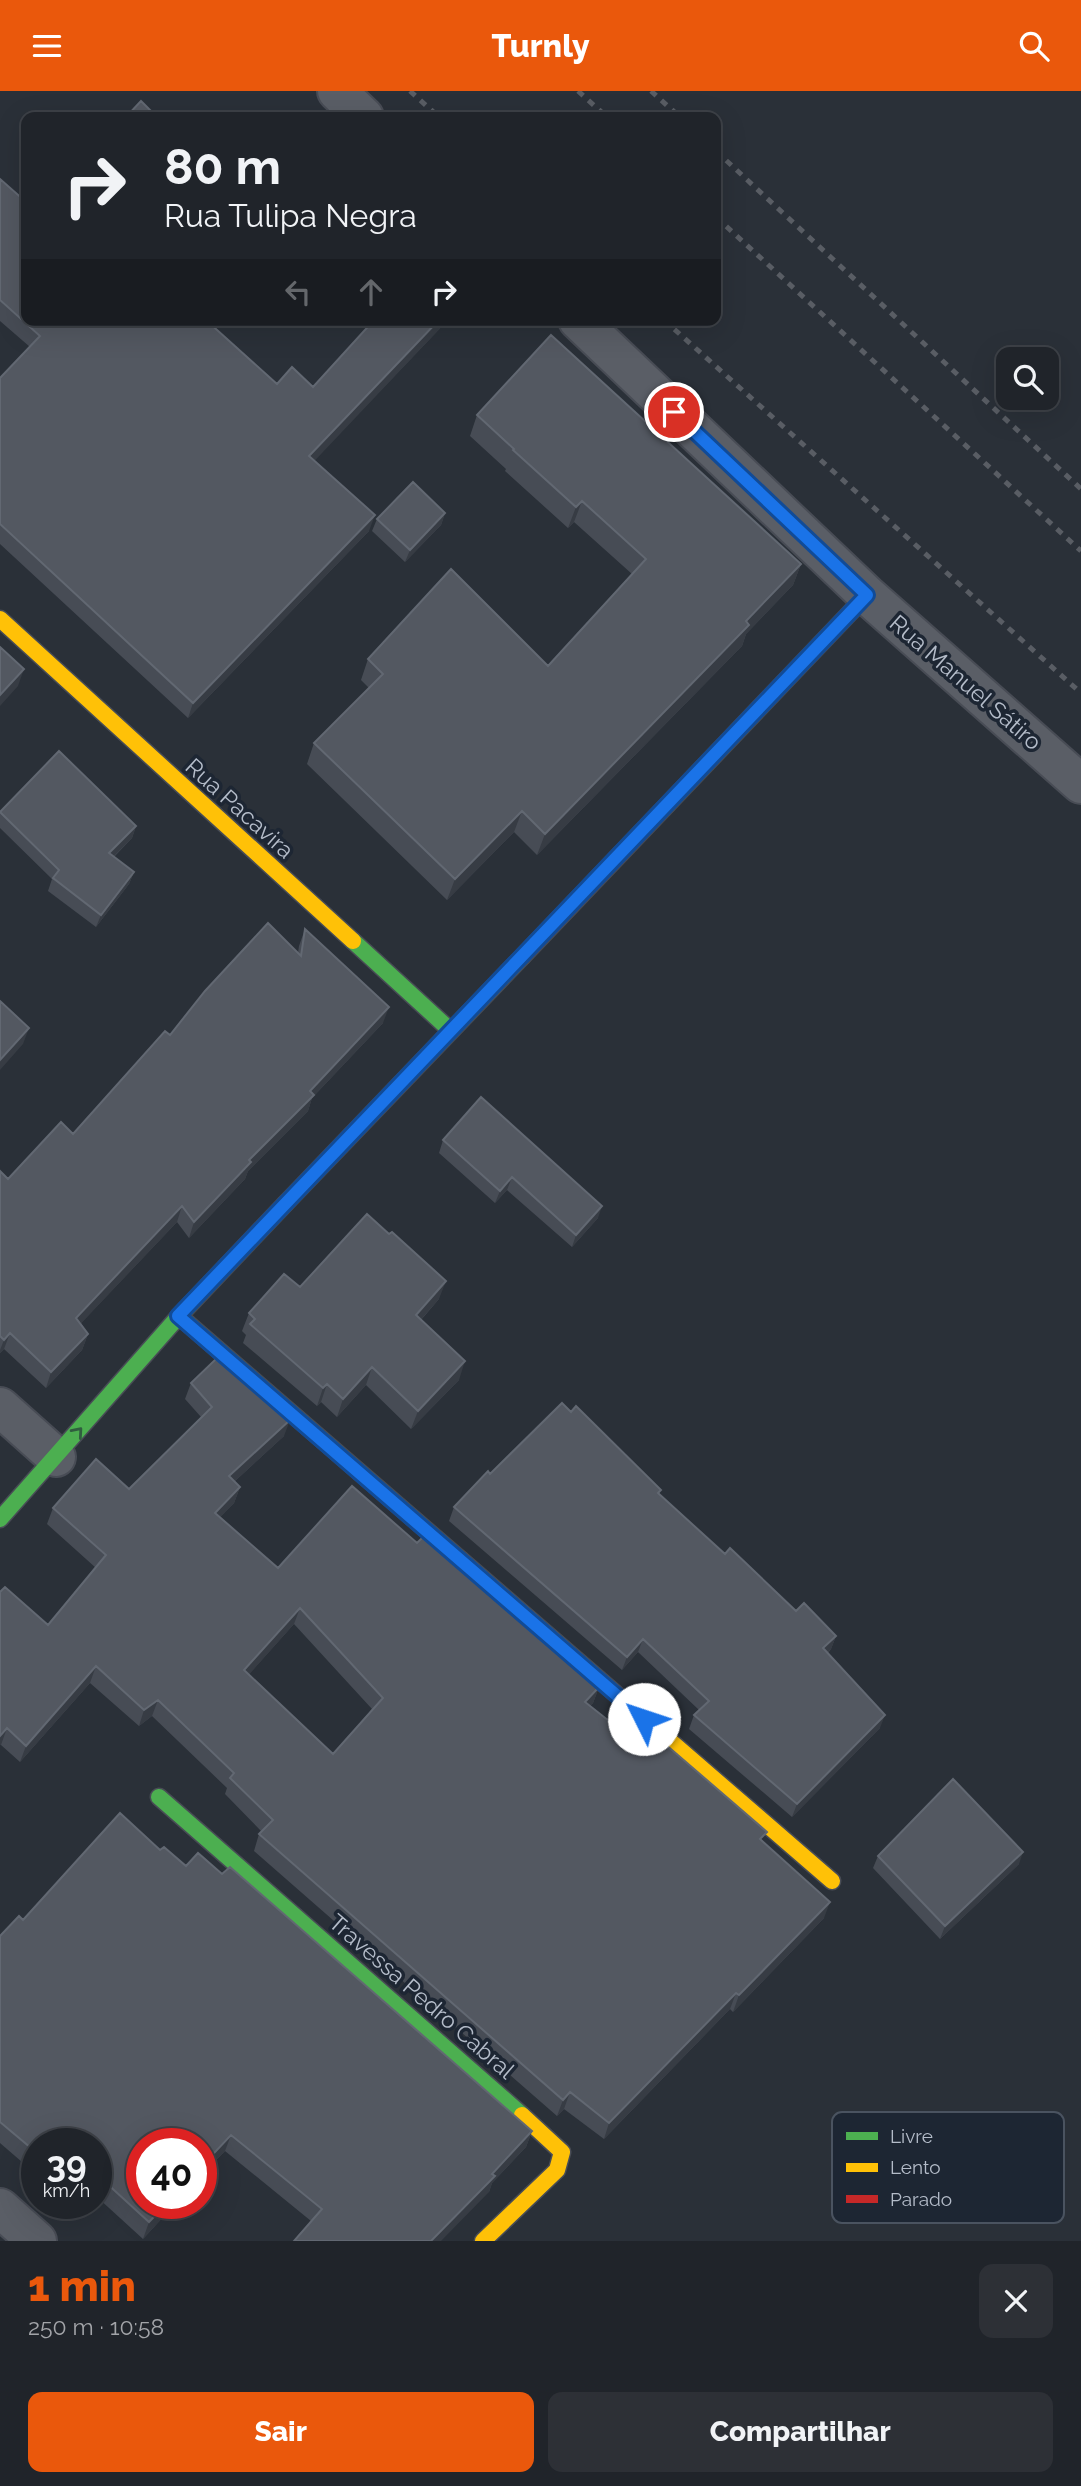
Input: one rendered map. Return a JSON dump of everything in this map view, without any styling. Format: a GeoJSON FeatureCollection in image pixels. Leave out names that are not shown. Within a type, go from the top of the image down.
{"type":"FeatureCollection","features":[{"type":"Feature","properties":{"kind":"street"},"geometry":{"type":"LineString","coordinates":[[337,91],[359,112]]}},
{"type":"Feature","properties":{"kind":"street","name":"Rua Manuel Sátiro"},"geometry":{"type":"LineString","coordinates":[[584,326],[867,595],[1081,784]]}},
{"type":"Feature","properties":{"kind":"street"},"geometry":{"type":"LineString","coordinates":[[0,1519],[178,1316],[867,595]]}},
{"type":"Feature","properties":{"kind":"street","name":"Rua Pacavira"},"geometry":{"type":"LineString","coordinates":[[0,619],[450,1030]]}},
{"type":"Feature","properties":{"kind":"street"},"geometry":{"type":"LineString","coordinates":[[178,1316],[832,1881]]}},
{"type":"Feature","properties":{"kind":"street"},"geometry":{"type":"LineString","coordinates":[[0,1407],[56,1457]]}},
{"type":"Feature","properties":{"kind":"street","name":"Travessa Pedro Cabral"},"geometry":{"type":"LineString","coordinates":[[159,1797],[558,2146],[562,2152],[557,2170],[483,2241]]}},
{"type":"Feature","properties":{"kind":"street"},"geometry":{"type":"LineString","coordinates":[[0,2208],[37,2241]]}},
{"type":"Feature","properties":{"kind":"building"},"geometry":{"type":"Polygon","coordinates":[[[141,101],[152,112],[131,112],[141,101]]]}},
{"type":"Feature","properties":{"kind":"building"},"geometry":{"type":"Polygon","coordinates":[[[0,179],[21,198],[21,319],[0,300],[0,179]]]}},
{"type":"Feature","properties":{"kind":"building"},"geometry":{"type":"Polygon","coordinates":[[[29,326],[213,326],[277,384],[292,367],[313,387],[369,326],[433,326],[309,456],[375,515],[193,703],[0,524],[0,378],[40,336],[29,326]]]}},
{"type":"Feature","properties":{"kind":"building"},"geometry":{"type":"Polygon","coordinates":[[[551,335],[801,564],[746,621],[749,625],[545,834],[522,811],[455,879],[314,743],[383,674],[368,659],[451,569],[548,666],[646,559],[582,501],[576,507],[477,415],[551,335]]]}},
{"type":"Feature","properties":{"kind":"building"},"geometry":{"type":"Polygon","coordinates":[[[413,482],[445,513],[410,550],[377,519],[413,482]]]}},
{"type":"Feature","properties":{"kind":"building"},"geometry":{"type":"Polygon","coordinates":[[[0,647],[24,669],[0,695],[0,647]]]}},
{"type":"Feature","properties":{"kind":"building"},"geometry":{"type":"Polygon","coordinates":[[[59,751],[136,826],[109,853],[134,872],[101,915],[53,878],[59,870],[0,812],[59,751]]]}},
{"type":"Feature","properties":{"kind":"building"},"geometry":{"type":"Polygon","coordinates":[[[268,923],[301,956],[305,929],[389,1007],[310,1091],[314,1095],[249,1160],[251,1162],[194,1222],[182,1206],[76,1318],[88,1334],[51,1372],[10,1333],[4,1340],[0,1336],[0,1171],[8,1179],[61,1122],[73,1134],[165,1031],[170,1035],[205,991],[268,923]]]}},
{"type":"Feature","properties":{"kind":"building"},"geometry":{"type":"Polygon","coordinates":[[[0,1001],[29,1028],[0,1060],[0,1001]]]}},
{"type":"Feature","properties":{"kind":"building"},"geometry":{"type":"Polygon","coordinates":[[[481,1097],[602,1206],[576,1235],[512,1177],[500,1191],[443,1140],[481,1097]]]}},
{"type":"Feature","properties":{"kind":"building"},"geometry":{"type":"Polygon","coordinates":[[[367,1214],[389,1234],[392,1232],[446,1281],[416,1315],[465,1361],[418,1411],[372,1367],[343,1399],[327,1384],[323,1388],[250,1324],[255,1319],[249,1313],[284,1274],[300,1287],[367,1214]]]}},
{"type":"Feature","properties":{"kind":"building"},"geometry":{"type":"Polygon","coordinates":[[[218,1357],[290,1420],[229,1476],[240,1487],[215,1513],[278,1568],[352,1486],[417,1543],[424,1536],[599,1687],[585,1702],[652,1755],[664,1743],[767,1832],[760,1839],[830,1902],[739,1995],[736,1993],[609,2123],[570,2092],[563,2100],[259,1834],[273,1820],[230,1778],[234,1773],[158,1700],[144,1710],[96,1666],[26,1746],[7,1728],[0,1736],[0,1592],[5,1587],[48,1625],[106,1555],[53,1508],[96,1459],[129,1489],[212,1407],[191,1383],[218,1357]],[[300,1608],[244,1670],[333,1754],[383,1698],[300,1608]]]}},
{"type":"Feature","properties":{"kind":"building"},"geometry":{"type":"Polygon","coordinates":[[[562,1403],[571,1412],[576,1406],[661,1490],[658,1493],[725,1554],[730,1548],[796,1611],[804,1603],[836,1636],[823,1648],[885,1715],[797,1804],[694,1715],[709,1701],[643,1639],[627,1657],[454,1507],[488,1471],[490,1474],[562,1403]]]}},
{"type":"Feature","properties":{"kind":"building"},"geometry":{"type":"Polygon","coordinates":[[[953,1779],[1023,1852],[945,1926],[878,1856],[953,1779]]]}},
{"type":"Feature","properties":{"kind":"building"},"geometry":{"type":"Polygon","coordinates":[[[120,1813],[160,1850],[164,1847],[186,1866],[198,1853],[222,1874],[230,1867],[532,2131],[492,2174],[495,2176],[431,2241],[294,2241],[322,2209],[231,2135],[217,2150],[217,2128],[126,2128],[126,2201],[112,2188],[112,2128],[21,2128],[21,2140],[0,2122],[0,1936],[19,1916],[23,1920],[120,1813]]]}},
{"type":"Feature","properties":{"kind":"railway"},"geometry":{"type":"LineString","coordinates":[[410,91],[433,112]]}},
{"type":"Feature","properties":{"kind":"railway"},"geometry":{"type":"LineString","coordinates":[[578,91],[601,112]]}},
{"type":"Feature","properties":{"kind":"railway"},"geometry":{"type":"LineString","coordinates":[[651,91],[674,112]]}},
{"type":"Feature","properties":{"kind":"railway"},"geometry":{"type":"LineString","coordinates":[[721,156],[1081,489]]}},
{"type":"Feature","properties":{"kind":"railway"},"geometry":{"type":"LineString","coordinates":[[721,222],[1081,551]]}},
{"type":"Feature","properties":{"kind":"railway"},"geometry":{"type":"LineString","coordinates":[[671,326],[1081,693]]}},
{"type":"Feature","properties":{"kind":"traffic: fast"},"geometry":{"type":"LineString","coordinates":[[667,805],[867,595]]}},
{"type":"Feature","properties":{"kind":"traffic: fast"},"geometry":{"type":"LineString","coordinates":[[353,941],[450,1030]]}},
{"type":"Feature","properties":{"kind":"traffic: fast"},"geometry":{"type":"LineString","coordinates":[[0,1519],[179,1316],[285,1204]]}},
{"type":"Feature","properties":{"kind":"traffic: fast"},"geometry":{"type":"LineString","coordinates":[[179,1316],[461,1560]]}},
{"type":"Feature","properties":{"kind":"traffic: fast"},"geometry":{"type":"LineString","coordinates":[[159,1797],[522,2115]]}},
{"type":"Feature","properties":{"kind":"traffic: slow"},"geometry":{"type":"LineString","coordinates":[[0,619],[353,941]]}},
{"type":"Feature","properties":{"kind":"traffic: slow"},"geometry":{"type":"LineString","coordinates":[[285,1204],[522,957]]}},
{"type":"Feature","properties":{"kind":"traffic: slow"},"geometry":{"type":"LineString","coordinates":[[461,1560],[832,1881]]}},
{"type":"Feature","properties":{"kind":"traffic: slow"},"geometry":{"type":"LineString","coordinates":[[483,2241],[557,2170],[562,2152],[522,2115]]}},
{"type":"Feature","properties":{"kind":"traffic: jam"},"geometry":{"type":"LineString","coordinates":[[522,957],[667,805]]}},
{"type":"Feature","properties":{"kind":"route"},"geometry":{"type":"LineString","coordinates":[[644,1719],[178,1316],[867,595],[674,412]]}}]}
